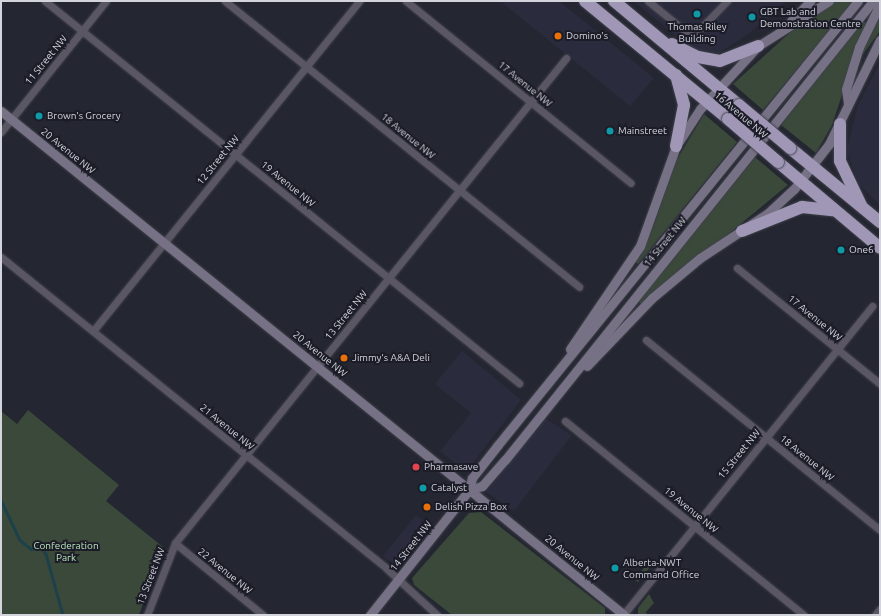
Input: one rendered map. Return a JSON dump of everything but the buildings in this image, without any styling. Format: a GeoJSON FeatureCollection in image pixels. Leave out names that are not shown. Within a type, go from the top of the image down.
{"type":"FeatureCollection","features":[{"type":"Feature","properties":{"kind":"highway","name":"16 Avenue NW"},"geometry":{"type":"LineString","coordinates":[[585,1],[676,74],[800,182],[880,248]]}},
{"type":"Feature","properties":{"kind":"highway","name":"16 Avenue NW"},"geometry":{"type":"LineString","coordinates":[[614,1],[880,222]]}},
{"type":"Feature","properties":{"kind":"highway"},"geometry":{"type":"LineString","coordinates":[[665,42],[683,47],[698,57],[720,61],[758,46]]}},
{"type":"Feature","properties":{"kind":"highway"},"geometry":{"type":"LineString","coordinates":[[676,74],[684,104],[676,146]]}},
{"type":"Feature","properties":{"kind":"highway"},"geometry":{"type":"LineString","coordinates":[[840,124],[840,161],[861,205]]}},
{"type":"Feature","properties":{"kind":"highway"},"geometry":{"type":"LineString","coordinates":[[742,231],[802,207],[834,210]]}},
{"type":"Feature","properties":{"kind":"main road"},"geometry":{"type":"LineString","coordinates":[[785,28],[810,1]]}},
{"type":"Feature","properties":{"kind":"main road"},"geometry":{"type":"LineString","coordinates":[[549,382],[640,246],[676,146],[707,102],[758,46],[829,1]]}},
{"type":"Feature","properties":{"kind":"main road","name":"14 Street NW"},"geometry":{"type":"LineString","coordinates":[[370,615],[469,490],[472,478],[858,1]]}},
{"type":"Feature","properties":{"kind":"main road","name":"14 Street NW"},"geometry":{"type":"LineString","coordinates":[[469,490],[482,486],[873,1]]}},
{"type":"Feature","properties":{"kind":"main road"},"geometry":{"type":"LineString","coordinates":[[848,103],[846,90],[859,46],[880,4]]}},
{"type":"Feature","properties":{"kind":"main road"},"geometry":{"type":"LineString","coordinates":[[560,391],[652,298],[700,258],[742,231],[781,203],[814,166],[840,124],[848,103],[880,40]]}},
{"type":"Feature","properties":{"kind":"main road","name":"20 Avenue NW"},"geometry":{"type":"LineString","coordinates":[[1,111],[623,615]]}},
{"type":"Feature","properties":{"kind":"street","name":"19 Avenue NW"},"geometry":{"type":"LineString","coordinates":[[45,1],[519,384]]}},
{"type":"Feature","properties":{"kind":"street","name":"11 Street NW"},"geometry":{"type":"LineString","coordinates":[[1,132],[106,1]]}},
{"type":"Feature","properties":{"kind":"street","name":"18 Avenue NW"},"geometry":{"type":"LineString","coordinates":[[225,1],[579,288]]}},
{"type":"Feature","properties":{"kind":"street","name":"12 Street NW"},"geometry":{"type":"LineString","coordinates":[[93,331],[359,1]]}},
{"type":"Feature","properties":{"kind":"street","name":"17 Avenue NW"},"geometry":{"type":"LineString","coordinates":[[406,1],[632,183]]}},
{"type":"Feature","properties":{"kind":"street"},"geometry":{"type":"LineString","coordinates":[[648,1],[684,30],[696,33],[727,1]]}},
{"type":"Feature","properties":{"kind":"street","name":"13 Street NW"},"geometry":{"type":"LineString","coordinates":[[147,615],[175,543],[566,58]]}},
{"type":"Feature","properties":{"kind":"street","name":"21 Avenue NW"},"geometry":{"type":"LineString","coordinates":[[1,257],[387,569],[397,582],[437,615]]}},
{"type":"Feature","properties":{"kind":"street","name":"17 Avenue NW"},"geometry":{"type":"LineString","coordinates":[[737,268],[880,384]]}},
{"type":"Feature","properties":{"kind":"street","name":"15 Street NW"},"geometry":{"type":"LineString","coordinates":[[623,615],[872,306]]}},
{"type":"Feature","properties":{"kind":"street","name":"18 Avenue NW"},"geometry":{"type":"LineString","coordinates":[[646,340],[880,530]]}},
{"type":"Feature","properties":{"kind":"street","name":"19 Avenue NW"},"geometry":{"type":"LineString","coordinates":[[565,421],[804,615]]}},
{"type":"Feature","properties":{"kind":"street","name":"22 Avenue NW"},"geometry":{"type":"LineString","coordinates":[[175,543],[263,615]]}},
{"type":"Feature","properties":{"kind":"street"},"geometry":{"type":"LineString","coordinates":[[875,615],[880,609]]}},
{"type":"Feature","properties":{"kind":"shaded area"},"geometry":{"type":"Polygon","coordinates":[[[500,1],[559,1],[654,78],[630,106],[500,1]]]}},
{"type":"Feature","properties":{"kind":"shaded area"},"geometry":{"type":"Polygon","coordinates":[[[633,1],[787,1],[747,35],[719,53],[694,50],[633,1]]]}},
{"type":"Feature","properties":{"kind":"shaded area"},"geometry":{"type":"Polygon","coordinates":[[[880,63],[880,205],[858,183],[847,151],[857,107],[880,63]]]}},
{"type":"Feature","properties":{"kind":"shaded area"},"geometry":{"type":"Polygon","coordinates":[[[462,351],[521,400],[466,472],[440,451],[471,413],[435,384],[462,351]]]}},
{"type":"Feature","properties":{"kind":"shaded area"},"geometry":{"type":"Polygon","coordinates":[[[546,419],[572,435],[514,511],[486,492],[546,419]]]}},
{"type":"Feature","properties":{"kind":"shaded area"},"geometry":{"type":"Polygon","coordinates":[[[416,515],[427,524],[394,565],[383,556],[416,515]]]}},
{"type":"Feature","properties":{"kind":"green space"},"geometry":{"type":"Polygon","coordinates":[[[835,1],[854,1],[763,110],[733,84],[796,27],[835,1]]]}},
{"type":"Feature","properties":{"kind":"green space"},"geometry":{"type":"Polygon","coordinates":[[[880,12],[880,31],[863,54],[861,53],[880,12]]]}},
{"type":"Feature","properties":{"kind":"green space"},"geometry":{"type":"Polygon","coordinates":[[[863,21],[866,23],[832,125],[816,153],[781,125],[863,21]]]}},
{"type":"Feature","properties":{"kind":"green space"},"geometry":{"type":"Polygon","coordinates":[[[704,114],[737,142],[638,264],[635,262],[654,224],[676,161],[704,114]]]}},
{"type":"Feature","properties":{"kind":"green space"},"geometry":{"type":"Polygon","coordinates":[[[755,157],[788,185],[642,305],[639,302],[657,278],[755,157]]]}},
{"type":"Feature","properties":{"kind":"green space","name":"Confederation Park"},"geometry":{"type":"Polygon","coordinates":[[[28,410],[119,485],[106,501],[163,547],[139,615],[1,615],[1,411],[17,424],[28,410]]]}},
{"type":"Feature","properties":{"kind":"green space"},"geometry":{"type":"Polygon","coordinates":[[[481,512],[605,608],[605,615],[452,615],[414,585],[412,578],[469,513],[481,512]]]}},
{"type":"Feature","properties":{"kind":"green space"},"geometry":{"type":"Polygon","coordinates":[[[646,565],[650,567],[638,582],[635,580],[646,565]]]}},
{"type":"Feature","properties":{"kind":"green space"},"geometry":{"type":"Polygon","coordinates":[[[649,594],[654,603],[646,612],[647,615],[638,615],[638,608],[649,594]]]}},
{"type":"Feature","properties":{"kind":"waterway"},"geometry":{"type":"LineString","coordinates":[[1,500],[20,540],[31,549],[40,546],[46,554],[63,615]]}},
{"type":"Feature","properties":{"kind":"place","name":"Thomas Riley Building"},"geometry":{"type":"Point","coordinates":[697,14]}},
{"type":"Feature","properties":{"kind":"place","name":"GBT Lab and Demonstration Centre"},"geometry":{"type":"Point","coordinates":[752,17]}},
{"type":"Feature","properties":{"kind":"place","name":"Domino's"},"geometry":{"type":"Point","coordinates":[558,36]}},
{"type":"Feature","properties":{"kind":"place","name":"Brown's Grocery"},"geometry":{"type":"Point","coordinates":[39,116]}},
{"type":"Feature","properties":{"kind":"place","name":"Mainstreet"},"geometry":{"type":"Point","coordinates":[610,131]}},
{"type":"Feature","properties":{"kind":"place","name":"One6"},"geometry":{"type":"Point","coordinates":[841,250]}},
{"type":"Feature","properties":{"kind":"place","name":"Jimmy’s A&A Deli"},"geometry":{"type":"Point","coordinates":[344,358]}},
{"type":"Feature","properties":{"kind":"place","name":"Pharmasave"},"geometry":{"type":"Point","coordinates":[416,467]}},
{"type":"Feature","properties":{"kind":"place","name":"Catalyst"},"geometry":{"type":"Point","coordinates":[423,488]}},
{"type":"Feature","properties":{"kind":"place","name":"Delish Pizza Box"},"geometry":{"type":"Point","coordinates":[427,507]}},
{"type":"Feature","properties":{"kind":"place","name":"Alberta-NWT Command Office"},"geometry":{"type":"Point","coordinates":[615,568]}}]}
